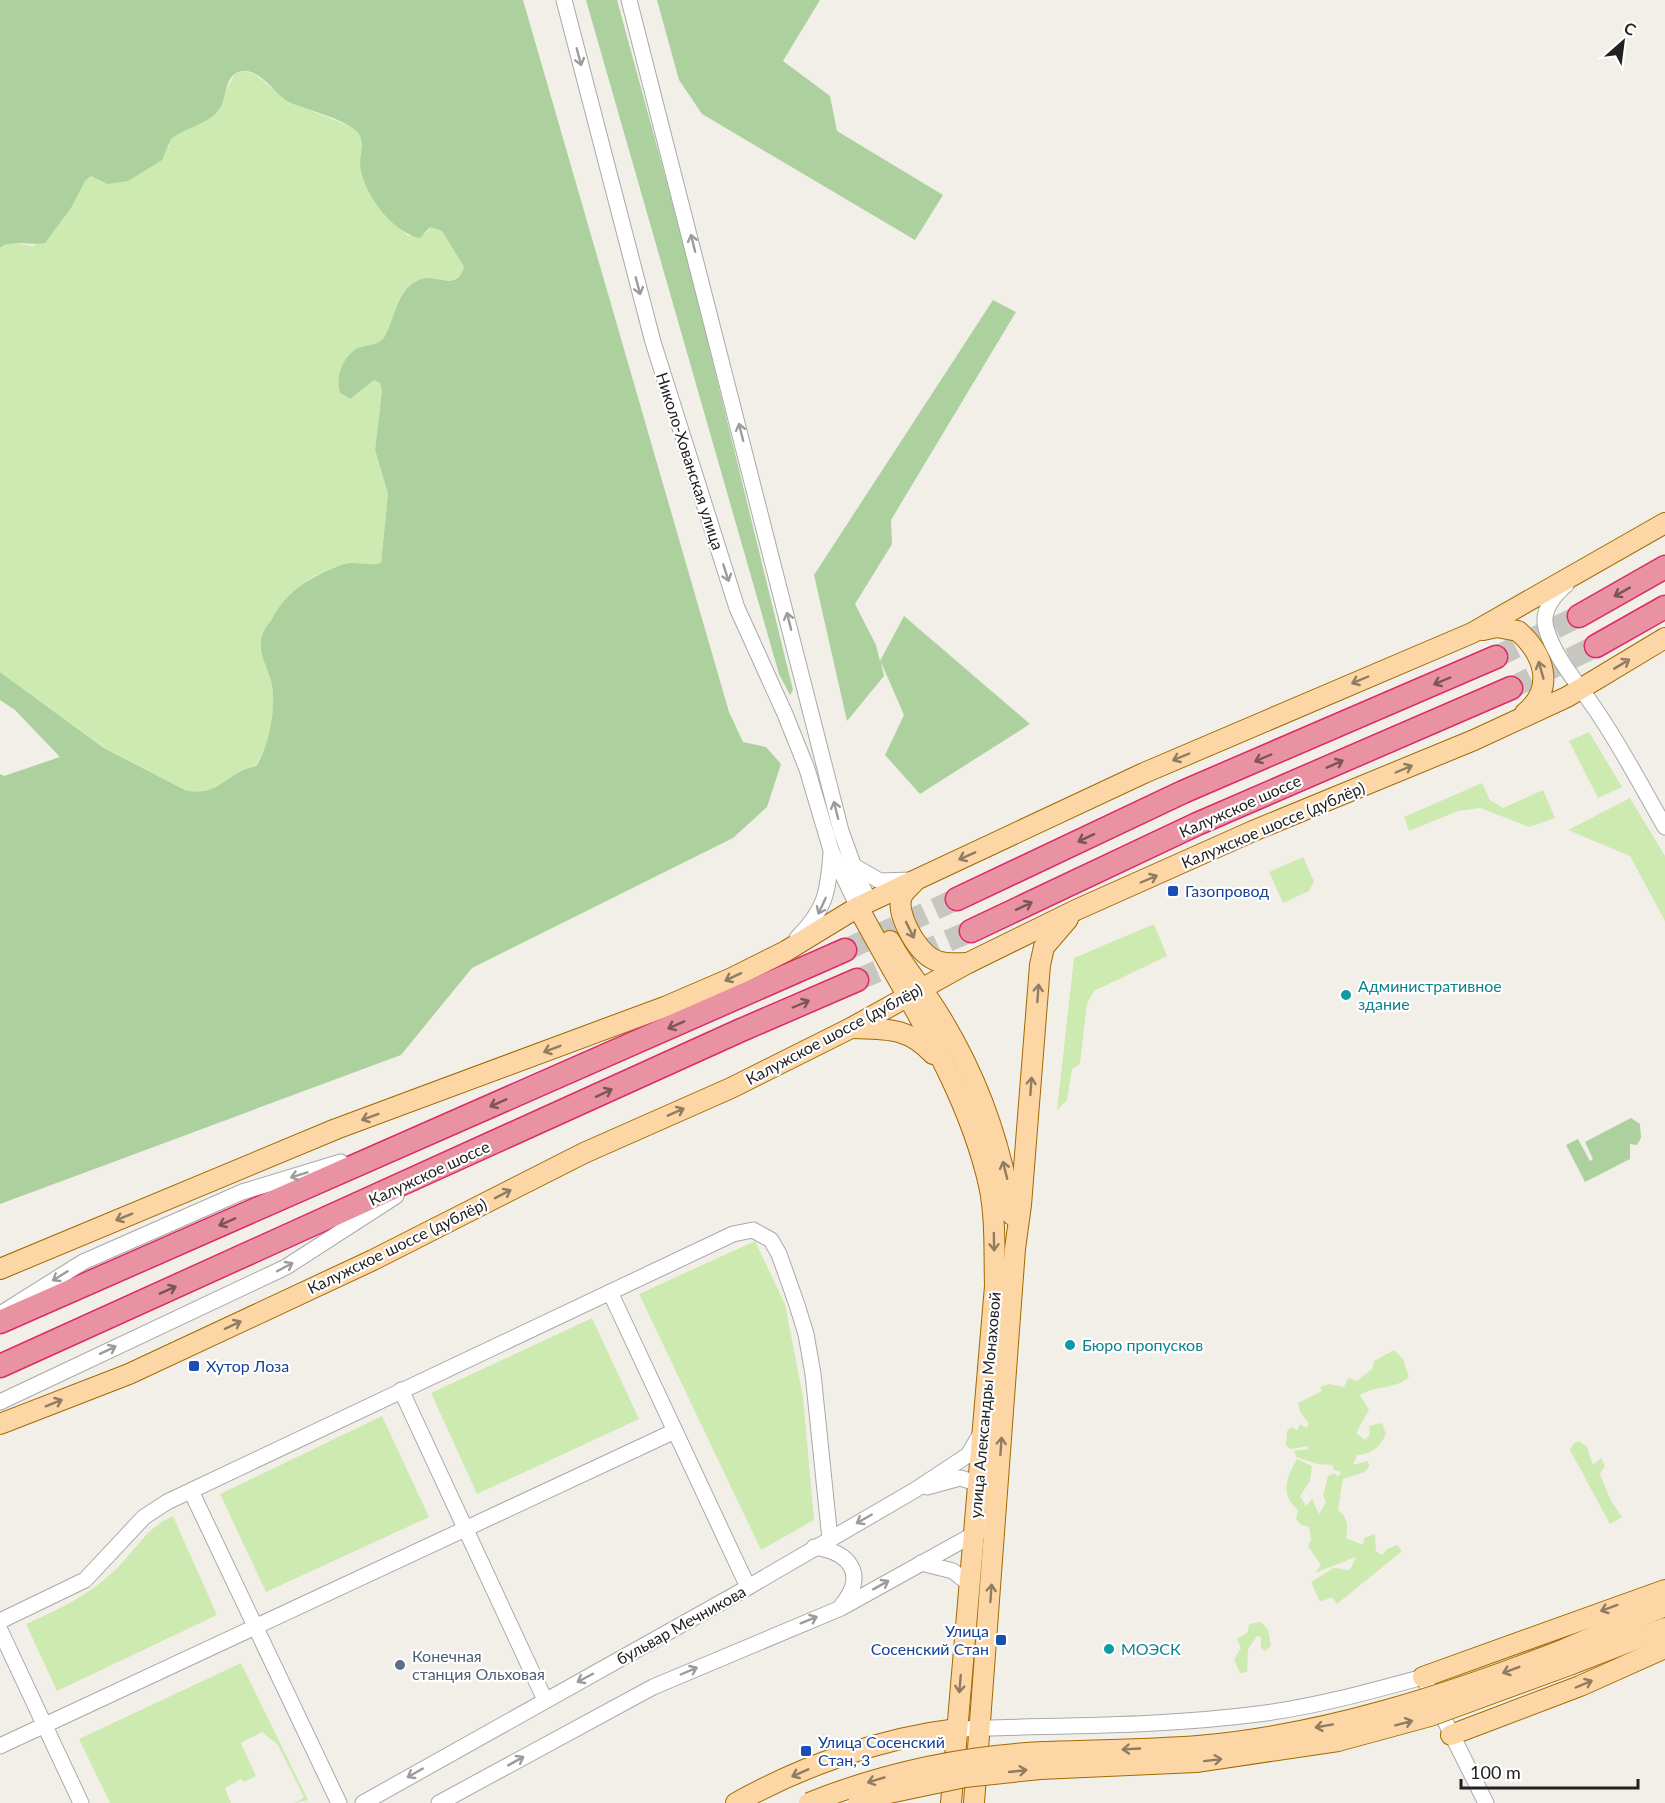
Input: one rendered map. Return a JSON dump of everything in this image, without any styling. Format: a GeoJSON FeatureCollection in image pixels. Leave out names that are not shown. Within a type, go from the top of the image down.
{"type":"FeatureCollection","features":[{"type":"Feature","properties":{"kind":"highway"},"geometry":{"type":"LineString","coordinates":[[1580,616],[1665,567]]}},
{"type":"Feature","properties":{"kind":"highway"},"geometry":{"type":"LineString","coordinates":[[1596,646],[1665,607]]}},
{"type":"Feature","properties":{"kind":"highway","name":"Калужское шоссе"},"geometry":{"type":"LineString","coordinates":[[957,898],[1183,792],[1496,657]]}},
{"type":"Feature","properties":{"kind":"highway","name":"Калужское шоссе"},"geometry":{"type":"LineString","coordinates":[[971,931],[1197,824],[1511,688]]}},
{"type":"Feature","properties":{"kind":"highway"},"geometry":{"type":"LineString","coordinates":[[0,1322],[845,950]]}},
{"type":"Feature","properties":{"kind":"highway","name":"Калужское шоссе"},"geometry":{"type":"LineString","coordinates":[[0,1366],[739,1031],[858,980]]}},
{"type":"Feature","properties":{"kind":"main road"},"geometry":{"type":"LineString","coordinates":[[0,1269],[336,1129],[667,1006],[786,951],[864,904],[1144,773],[1472,633],[1578,575],[1665,523]]}},
{"type":"Feature","properties":{"kind":"main road"},"geometry":{"type":"LineString","coordinates":[[1472,633],[1497,627],[1510,628],[1524,636],[1532,648],[1542,669],[1545,685],[1541,698],[1520,718]]}},
{"type":"Feature","properties":{"kind":"main road","name":"Калужское шоссе (дублёр)"},"geometry":{"type":"LineString","coordinates":[[0,1424],[129,1374],[331,1280],[584,1153],[731,1088],[851,1028],[968,963],[1076,910],[1253,831],[1520,718],[1579,690],[1665,638]]}},
{"type":"Feature","properties":{"kind":"main road"},"geometry":{"type":"LineString","coordinates":[[916,879],[903,894],[900,904],[919,948],[931,958],[944,963],[968,963]]}},
{"type":"Feature","properties":{"kind":"main road"},"geometry":{"type":"LineString","coordinates":[[864,904],[894,948],[915,993],[929,1016]]}},
{"type":"Feature","properties":{"kind":"main road","name":"улица Александры Монаховой"},"geometry":{"type":"LineString","coordinates":[[974,1801],[1015,1249],[1021,1205],[1040,965],[1044,946],[1054,932],[1076,910]]}},
{"type":"Feature","properties":{"kind":"main road","name":"улица Александры Монаховой"},"geometry":{"type":"LineString","coordinates":[[929,1016],[964,1059],[993,1130],[1006,1176],[1015,1249]]}},
{"type":"Feature","properties":{"kind":"main road","name":"улица Александры Монаховой"},"geometry":{"type":"LineString","coordinates":[[929,1016],[948,1072],[976,1141],[989,1186],[994,1230],[995,1286],[980,1482],[950,1803]]}},
{"type":"Feature","properties":{"kind":"main road"},"geometry":{"type":"LineString","coordinates":[[851,1028],[896,1030],[912,1035],[948,1072]]}},
{"type":"Feature","properties":{"kind":"main road"},"geometry":{"type":"LineString","coordinates":[[1422,1677],[1665,1590]]}},
{"type":"Feature","properties":{"kind":"main road"},"geometry":{"type":"LineString","coordinates":[[858,1803],[889,1793],[965,1777],[1040,1769],[1196,1762],[1338,1741],[1430,1716],[1568,1657],[1665,1606]]}},
{"type":"Feature","properties":{"kind":"main road"},"geometry":{"type":"LineString","coordinates":[[809,1803],[886,1777],[966,1760],[1041,1752],[1198,1746],[1336,1724],[1423,1701],[1665,1628]]}},
{"type":"Feature","properties":{"kind":"main road"},"geometry":{"type":"LineString","coordinates":[[1451,1735],[1580,1686],[1665,1648]]}},
{"type":"Feature","properties":{"kind":"main road"},"geometry":{"type":"LineString","coordinates":[[736,1803],[821,1764],[889,1743],[957,1729]]}},
{"type":"Feature","properties":{"kind":"main road"},"geometry":{"type":"LineString","coordinates":[[950,1803],[974,1801]]}},
{"type":"Feature","properties":{"kind":"street","name":"Николо-Хованская улица"},"geometry":{"type":"LineString","coordinates":[[564,0],[653,342],[736,608],[799,748],[831,850],[864,904]]}},
{"type":"Feature","properties":{"kind":"street"},"geometry":{"type":"LineString","coordinates":[[629,0],[841,831],[854,866],[864,904]]}},
{"type":"Feature","properties":{"kind":"street"},"geometry":{"type":"LineString","coordinates":[[1578,575],[1556,594],[1545,618],[1546,628],[1579,690],[1591,702],[1665,827]]}},
{"type":"Feature","properties":{"kind":"street"},"geometry":{"type":"LineString","coordinates":[[786,951],[815,921],[825,900],[830,883],[831,850]]}},
{"type":"Feature","properties":{"kind":"street"},"geometry":{"type":"LineString","coordinates":[[854,866],[880,881],[916,879]]}},
{"type":"Feature","properties":{"kind":"street"},"geometry":{"type":"LineString","coordinates":[[0,1313],[83,1262],[242,1192],[415,1140]]}},
{"type":"Feature","properties":{"kind":"street"},"geometry":{"type":"LineString","coordinates":[[0,1402],[36,1383],[286,1267],[436,1170]]}},
{"type":"Feature","properties":{"kind":"street"},"geometry":{"type":"LineString","coordinates":[[0,1621],[85,1580],[144,1517],[160,1506],[401,1390],[742,1231],[758,1231],[771,1240],[779,1254],[797,1305],[811,1355],[830,1539]]}},
{"type":"Feature","properties":{"kind":"street"},"geometry":{"type":"LineString","coordinates":[[610,1292],[748,1587]]}},
{"type":"Feature","properties":{"kind":"street"},"geometry":{"type":"LineString","coordinates":[[401,1390],[544,1700]]}},
{"type":"Feature","properties":{"kind":"street","name":"бульвар Мечникова"},"geometry":{"type":"LineString","coordinates":[[363,1803],[748,1587],[915,1490],[968,1455],[984,1428]]}},
{"type":"Feature","properties":{"kind":"street"},"geometry":{"type":"LineString","coordinates":[[0,1746],[675,1431]]}},
{"type":"Feature","properties":{"kind":"street"},"geometry":{"type":"LineString","coordinates":[[439,1803],[653,1687],[841,1608],[974,1534],[997,1513],[988,1486],[980,1482],[960,1478],[915,1490]]}},
{"type":"Feature","properties":{"kind":"street"},"geometry":{"type":"LineString","coordinates":[[191,1491],[339,1803]]}},
{"type":"Feature","properties":{"kind":"street"},"geometry":{"type":"LineString","coordinates":[[814,1547],[838,1554],[854,1571],[851,1594],[841,1608]]}},
{"type":"Feature","properties":{"kind":"street"},"geometry":{"type":"LineString","coordinates":[[921,1563],[953,1571],[969,1584]]}},
{"type":"Feature","properties":{"kind":"street"},"geometry":{"type":"LineString","coordinates":[[0,1630],[81,1803]]}},
{"type":"Feature","properties":{"kind":"street"},"geometry":{"type":"LineString","coordinates":[[957,1729],[1184,1722],[1259,1714],[1336,1701],[1422,1677],[1486,1803]]}},
{"type":"Feature","properties":{"kind":"green space"},"geometry":{"type":"Polygon","coordinates":[[[0,0],[523,0],[729,712],[743,742],[766,747],[781,764],[767,807],[733,838],[472,968],[401,1055],[0,1204],[0,774],[4,776],[60,757],[15,710],[0,700],[0,672],[104,748],[185,790],[197,792],[215,788],[237,773],[256,766],[265,749],[273,706],[272,686],[261,647],[261,638],[265,629],[286,599],[311,579],[341,565],[381,563],[388,494],[375,450],[382,391],[380,383],[374,380],[350,399],[340,393],[338,381],[343,363],[356,349],[382,340],[402,296],[413,283],[428,278],[456,279],[464,267],[442,231],[430,227],[420,238],[399,228],[380,209],[372,198],[362,174],[360,163],[362,142],[356,130],[338,120],[287,101],[261,78],[249,71],[232,76],[220,108],[215,114],[171,139],[162,160],[128,181],[107,184],[91,176],[85,181],[71,208],[45,243],[15,243],[0,248],[0,0]]]}},
{"type":"Feature","properties":{"kind":"green space"},"geometry":{"type":"Polygon","coordinates":[[[586,0],[617,0],[685,249],[793,690],[790,695],[779,674],[586,0]]]}},
{"type":"Feature","properties":{"kind":"green space"},"geometry":{"type":"Polygon","coordinates":[[[657,0],[820,0],[783,61],[830,96],[837,131],[943,195],[915,240],[702,114],[679,80],[657,0]]]}},
{"type":"Feature","properties":{"kind":"green space"},"geometry":{"type":"Polygon","coordinates":[[[243,71],[255,74],[289,102],[355,128],[362,138],[360,164],[364,179],[376,204],[408,236],[427,232],[430,227],[442,231],[464,267],[461,274],[452,280],[428,278],[413,283],[402,295],[382,340],[360,347],[344,363],[338,381],[340,393],[349,399],[374,380],[380,383],[382,391],[375,450],[388,494],[381,563],[346,564],[322,573],[311,578],[281,607],[267,626],[261,642],[273,697],[271,728],[265,749],[255,766],[236,773],[215,788],[197,792],[185,790],[105,748],[0,672],[0,248],[12,243],[33,246],[55,230],[85,181],[91,176],[107,184],[169,147],[170,139],[179,132],[187,130],[224,93],[235,74],[243,71]]]}},
{"type":"Feature","properties":{"kind":"green space"},"geometry":{"type":"Polygon","coordinates":[[[993,300],[1016,312],[891,520],[892,544],[855,604],[876,645],[880,661],[904,616],[1030,724],[920,794],[885,755],[904,715],[881,662],[884,676],[847,721],[814,575],[993,300]]]}},
{"type":"Feature","properties":{"kind":"green space"},"geometry":{"type":"Polygon","coordinates":[[[1589,732],[1622,787],[1598,798],[1569,741],[1589,732]]]}},
{"type":"Feature","properties":{"kind":"green space"},"geometry":{"type":"Polygon","coordinates":[[[1482,783],[1490,800],[1503,808],[1543,790],[1555,818],[1529,827],[1480,808],[1458,811],[1409,831],[1404,817],[1482,783]]]}},
{"type":"Feature","properties":{"kind":"green space"},"geometry":{"type":"Polygon","coordinates":[[[1630,798],[1665,856],[1665,921],[1630,856],[1568,830],[1630,798]]]}},
{"type":"Feature","properties":{"kind":"green space"},"geometry":{"type":"Polygon","coordinates":[[[1303,857],[1314,881],[1309,891],[1283,903],[1269,872],[1303,857]]]}},
{"type":"Feature","properties":{"kind":"green space"},"geometry":{"type":"Polygon","coordinates":[[[1154,924],[1167,956],[1094,991],[1087,1003],[1080,1064],[1072,1069],[1067,1100],[1057,1110],[1074,958],[1154,924]]]}},
{"type":"Feature","properties":{"kind":"green space"},"geometry":{"type":"Polygon","coordinates":[[[1631,1118],[1640,1124],[1641,1138],[1637,1145],[1630,1144],[1630,1159],[1585,1182],[1566,1145],[1578,1139],[1590,1161],[1593,1159],[1585,1142],[1631,1118]]]}},
{"type":"Feature","properties":{"kind":"green space"},"geometry":{"type":"Polygon","coordinates":[[[755,1241],[785,1304],[803,1397],[814,1520],[761,1550],[639,1294],[755,1241]]]}},
{"type":"Feature","properties":{"kind":"green space"},"geometry":{"type":"Polygon","coordinates":[[[592,1318],[639,1419],[477,1494],[431,1393],[592,1318]]]}},
{"type":"Feature","properties":{"kind":"green space"},"geometry":{"type":"Polygon","coordinates":[[[1394,1350],[1403,1359],[1409,1377],[1397,1384],[1360,1395],[1369,1410],[1356,1433],[1365,1440],[1370,1434],[1369,1426],[1382,1423],[1386,1434],[1374,1449],[1357,1455],[1353,1465],[1367,1461],[1370,1465],[1365,1472],[1343,1479],[1338,1510],[1347,1523],[1346,1538],[1363,1545],[1364,1538],[1375,1534],[1376,1551],[1382,1555],[1387,1549],[1397,1545],[1402,1551],[1337,1604],[1332,1597],[1320,1602],[1311,1582],[1334,1568],[1350,1570],[1356,1557],[1315,1573],[1321,1565],[1308,1546],[1311,1540],[1309,1527],[1301,1525],[1296,1519],[1298,1510],[1288,1498],[1287,1485],[1290,1472],[1297,1459],[1312,1466],[1310,1481],[1300,1496],[1306,1506],[1312,1499],[1319,1514],[1326,1502],[1323,1496],[1328,1476],[1334,1473],[1338,1477],[1341,1472],[1334,1470],[1332,1465],[1318,1464],[1296,1457],[1294,1451],[1308,1449],[1308,1446],[1292,1449],[1286,1446],[1287,1431],[1292,1427],[1297,1430],[1300,1424],[1306,1428],[1309,1424],[1300,1412],[1298,1403],[1322,1391],[1320,1387],[1329,1384],[1344,1387],[1348,1378],[1357,1381],[1373,1368],[1374,1361],[1394,1350]]]}},
{"type":"Feature","properties":{"kind":"green space"},"geometry":{"type":"Polygon","coordinates":[[[382,1416],[429,1517],[266,1592],[220,1494],[382,1416]]]}},
{"type":"Feature","properties":{"kind":"green space"},"geometry":{"type":"Polygon","coordinates":[[[1579,1441],[1587,1447],[1593,1465],[1601,1458],[1605,1466],[1600,1474],[1610,1499],[1622,1517],[1610,1524],[1570,1450],[1573,1444],[1579,1441]]]}},
{"type":"Feature","properties":{"kind":"green space"},"geometry":{"type":"Polygon","coordinates":[[[173,1516],[217,1615],[57,1691],[26,1624],[61,1608],[103,1581],[155,1527],[173,1516]]]}},
{"type":"Feature","properties":{"kind":"green space"},"geometry":{"type":"Polygon","coordinates":[[[1261,1622],[1268,1630],[1271,1646],[1265,1651],[1261,1648],[1261,1637],[1257,1636],[1248,1649],[1247,1672],[1240,1673],[1234,1659],[1241,1648],[1237,1639],[1248,1632],[1249,1624],[1261,1622]]]}},
{"type":"Feature","properties":{"kind":"green space"},"geometry":{"type":"Polygon","coordinates":[[[241,1663],[308,1800],[295,1803],[304,1797],[278,1745],[262,1732],[241,1743],[256,1776],[244,1782],[241,1779],[225,1788],[231,1803],[110,1803],[79,1739],[241,1663]]]}},
{"type":"Feature","properties":{"kind":"tunnel"},"geometry":{"type":"LineString","coordinates":[[1496,657],[1579,616]]}},
{"type":"Feature","properties":{"kind":"tunnel"},"geometry":{"type":"LineString","coordinates":[[1511,688],[1596,646]]}},
{"type":"Feature","properties":{"kind":"tunnel"},"geometry":{"type":"LineString","coordinates":[[845,950],[957,899]]}},
{"type":"Feature","properties":{"kind":"tunnel"},"geometry":{"type":"LineString","coordinates":[[857,980],[971,931]]}},
{"type":"Feature","properties":{"kind":"place","name":"Газопровод"},"geometry":{"type":"Point","coordinates":[1173,891]}},
{"type":"Feature","properties":{"kind":"place","name":"Административное здание"},"geometry":{"type":"Point","coordinates":[1346,995]}},
{"type":"Feature","properties":{"kind":"place","name":"Бюро пропусков"},"geometry":{"type":"Point","coordinates":[1070,1345]}},
{"type":"Feature","properties":{"kind":"place","name":"Хутор Лоза"},"geometry":{"type":"Point","coordinates":[194,1366]}},
{"type":"Feature","properties":{"kind":"place","name":"Улица Сосенский Стан"},"geometry":{"type":"Point","coordinates":[1001,1640]}},
{"type":"Feature","properties":{"kind":"place","name":"МОЭСК"},"geometry":{"type":"Point","coordinates":[1109,1649]}},
{"type":"Feature","properties":{"kind":"place","name":"Конечная станция Ольховая"},"geometry":{"type":"Point","coordinates":[400,1665]}},
{"type":"Feature","properties":{"kind":"place","name":"Улица Сосенский Стан, 3"},"geometry":{"type":"Point","coordinates":[806,1751]}}]}
